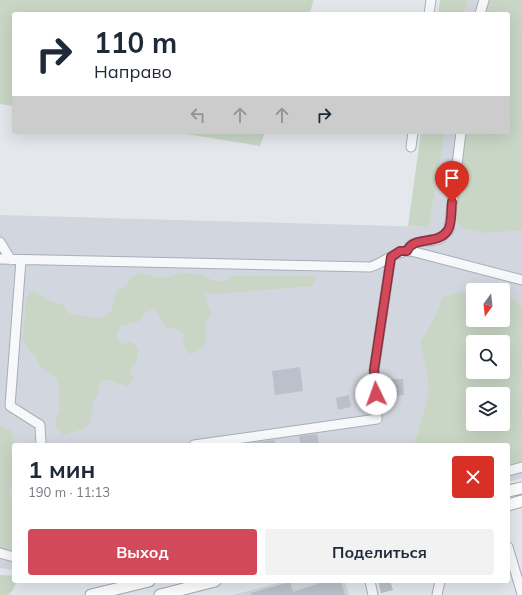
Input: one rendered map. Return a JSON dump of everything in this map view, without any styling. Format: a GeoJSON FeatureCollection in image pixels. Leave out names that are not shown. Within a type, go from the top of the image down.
{"type":"FeatureCollection","features":[{"type":"Feature","properties":{"kind":"main road"},"geometry":{"type":"LineString","coordinates":[[510,491],[522,488]]}},
{"type":"Feature","properties":{"kind":"main road"},"geometry":{"type":"LineString","coordinates":[[510,504],[522,501]]}},
{"type":"Feature","properties":{"kind":"main road"},"geometry":{"type":"LineString","coordinates":[[91,595],[141,583]]}},
{"type":"Feature","properties":{"kind":"main road"},"geometry":{"type":"LineString","coordinates":[[160,595],[207,583]]}},
{"type":"Feature","properties":{"kind":"street"},"geometry":{"type":"LineString","coordinates":[[429,12],[431,0]]}},
{"type":"Feature","properties":{"kind":"street"},"geometry":{"type":"LineString","coordinates":[[481,12],[484,0]]}},
{"type":"Feature","properties":{"kind":"street"},"geometry":{"type":"LineString","coordinates":[[411,147],[413,134]]}},
{"type":"Feature","properties":{"kind":"street"},"geometry":{"type":"LineString","coordinates":[[407,251],[409,246],[414,243],[440,238],[449,230],[461,134]]}},
{"type":"Feature","properties":{"kind":"street"},"geometry":{"type":"LineString","coordinates":[[0,242],[11,260]]}},
{"type":"Feature","properties":{"kind":"street"},"geometry":{"type":"LineString","coordinates":[[0,260],[370,268],[381,264],[400,251],[407,251],[522,280]]}},
{"type":"Feature","properties":{"kind":"street"},"geometry":{"type":"LineString","coordinates":[[208,443],[377,419],[374,370],[391,257]]}},
{"type":"Feature","properties":{"kind":"street"},"geometry":{"type":"LineString","coordinates":[[21,260],[10,406],[40,425],[41,443]]}},
{"type":"Feature","properties":{"kind":"street"},"geometry":{"type":"LineString","coordinates":[[510,470],[522,467]]}},
{"type":"Feature","properties":{"kind":"street"},"geometry":{"type":"LineString","coordinates":[[0,553],[12,556]]}},
{"type":"Feature","properties":{"kind":"street"},"geometry":{"type":"LineString","coordinates":[[510,554],[522,594]]}},
{"type":"Feature","properties":{"kind":"street"},"geometry":{"type":"LineString","coordinates":[[370,583],[373,595]]}},
{"type":"Feature","properties":{"kind":"street"},"geometry":{"type":"LineString","coordinates":[[437,595],[440,583]]}},
{"type":"Feature","properties":{"kind":"shaded area"},"geometry":{"type":"Polygon","coordinates":[[[468,0],[522,0],[522,478],[510,481],[510,443],[12,443],[12,570],[0,568],[0,215],[429,227],[445,134],[510,134],[510,12],[465,12],[468,0]]]}},
{"type":"Feature","properties":{"kind":"shaded area"},"geometry":{"type":"Polygon","coordinates":[[[278,583],[346,583],[349,595],[233,595],[278,583]]]}},
{"type":"Feature","properties":{"kind":"green space"},"geometry":{"type":"Polygon","coordinates":[[[0,0],[314,0],[310,12],[12,12],[12,106],[0,104],[0,0]]]}},
{"type":"Feature","properties":{"kind":"green space"},"geometry":{"type":"Polygon","coordinates":[[[440,0],[468,0],[465,12],[438,12],[440,0]]]}},
{"type":"Feature","properties":{"kind":"green space"},"geometry":{"type":"Polygon","coordinates":[[[490,0],[522,0],[522,230],[485,233],[462,228],[445,209],[459,134],[510,134],[510,12],[486,12],[490,0]]]}},
{"type":"Feature","properties":{"kind":"green space"},"geometry":{"type":"Polygon","coordinates":[[[186,134],[264,134],[260,146],[186,134]]]}},
{"type":"Feature","properties":{"kind":"green space"},"geometry":{"type":"Polygon","coordinates":[[[421,134],[445,134],[429,227],[408,226],[421,134]]]}},
{"type":"Feature","properties":{"kind":"green space"},"geometry":{"type":"Polygon","coordinates":[[[140,273],[162,279],[182,273],[202,275],[212,280],[223,282],[232,276],[316,276],[313,286],[216,294],[205,293],[207,304],[212,313],[206,322],[206,343],[199,350],[189,354],[183,345],[184,334],[176,328],[165,327],[155,309],[146,312],[140,321],[120,326],[116,336],[121,345],[131,341],[138,349],[137,361],[130,368],[133,378],[128,387],[109,380],[99,381],[99,392],[93,402],[90,423],[83,429],[64,435],[56,428],[56,418],[60,409],[58,399],[60,388],[55,377],[39,366],[36,356],[28,349],[23,340],[26,298],[34,291],[52,302],[62,304],[69,313],[80,316],[102,318],[111,312],[117,290],[126,286],[131,277],[140,273]]]}},
{"type":"Feature","properties":{"kind":"green space"},"geometry":{"type":"Polygon","coordinates":[[[466,291],[466,327],[510,327],[510,298],[516,300],[522,308],[522,461],[510,464],[510,443],[415,443],[429,394],[427,369],[420,343],[433,322],[443,297],[466,291]]]}},
{"type":"Feature","properties":{"kind":"green space"},"geometry":{"type":"Polygon","coordinates":[[[0,427],[12,431],[13,442],[10,452],[12,458],[12,486],[9,489],[12,503],[12,551],[8,553],[0,551],[0,427]]]}},
{"type":"Feature","properties":{"kind":"green space"},"geometry":{"type":"Polygon","coordinates":[[[0,575],[12,576],[12,583],[16,583],[13,590],[8,595],[0,595],[0,575]]]}},
{"type":"Feature","properties":{"kind":"building"},"geometry":{"type":"Polygon","coordinates":[[[300,367],[303,391],[275,395],[272,371],[300,367]]]}},
{"type":"Feature","properties":{"kind":"building"},"geometry":{"type":"Polygon","coordinates":[[[391,379],[403,379],[404,395],[391,396],[391,379]]]}},
{"type":"Feature","properties":{"kind":"building"},"geometry":{"type":"Polygon","coordinates":[[[349,395],[351,407],[338,410],[336,398],[349,395]]]}},
{"type":"Feature","properties":{"kind":"building"},"geometry":{"type":"Polygon","coordinates":[[[317,434],[319,443],[301,443],[299,436],[317,434]]]}},
{"type":"Feature","properties":{"kind":"building"},"geometry":{"type":"Polygon","coordinates":[[[275,440],[275,443],[249,443],[275,440]]]}},
{"type":"Feature","properties":{"kind":"building"},"geometry":{"type":"Polygon","coordinates":[[[286,583],[290,583],[293,592],[320,583],[342,583],[345,595],[251,595],[251,593],[286,583]]]}},
{"type":"Feature","properties":{"kind":"building"},"geometry":{"type":"Polygon","coordinates":[[[378,583],[391,583],[393,590],[381,593],[378,583]]]}},
{"type":"Feature","properties":{"kind":"route"},"geometry":{"type":"LineString","coordinates":[[376,394],[374,370],[391,257],[400,251],[407,251],[409,246],[414,243],[428,242],[440,238],[449,230],[452,202]]}}]}
